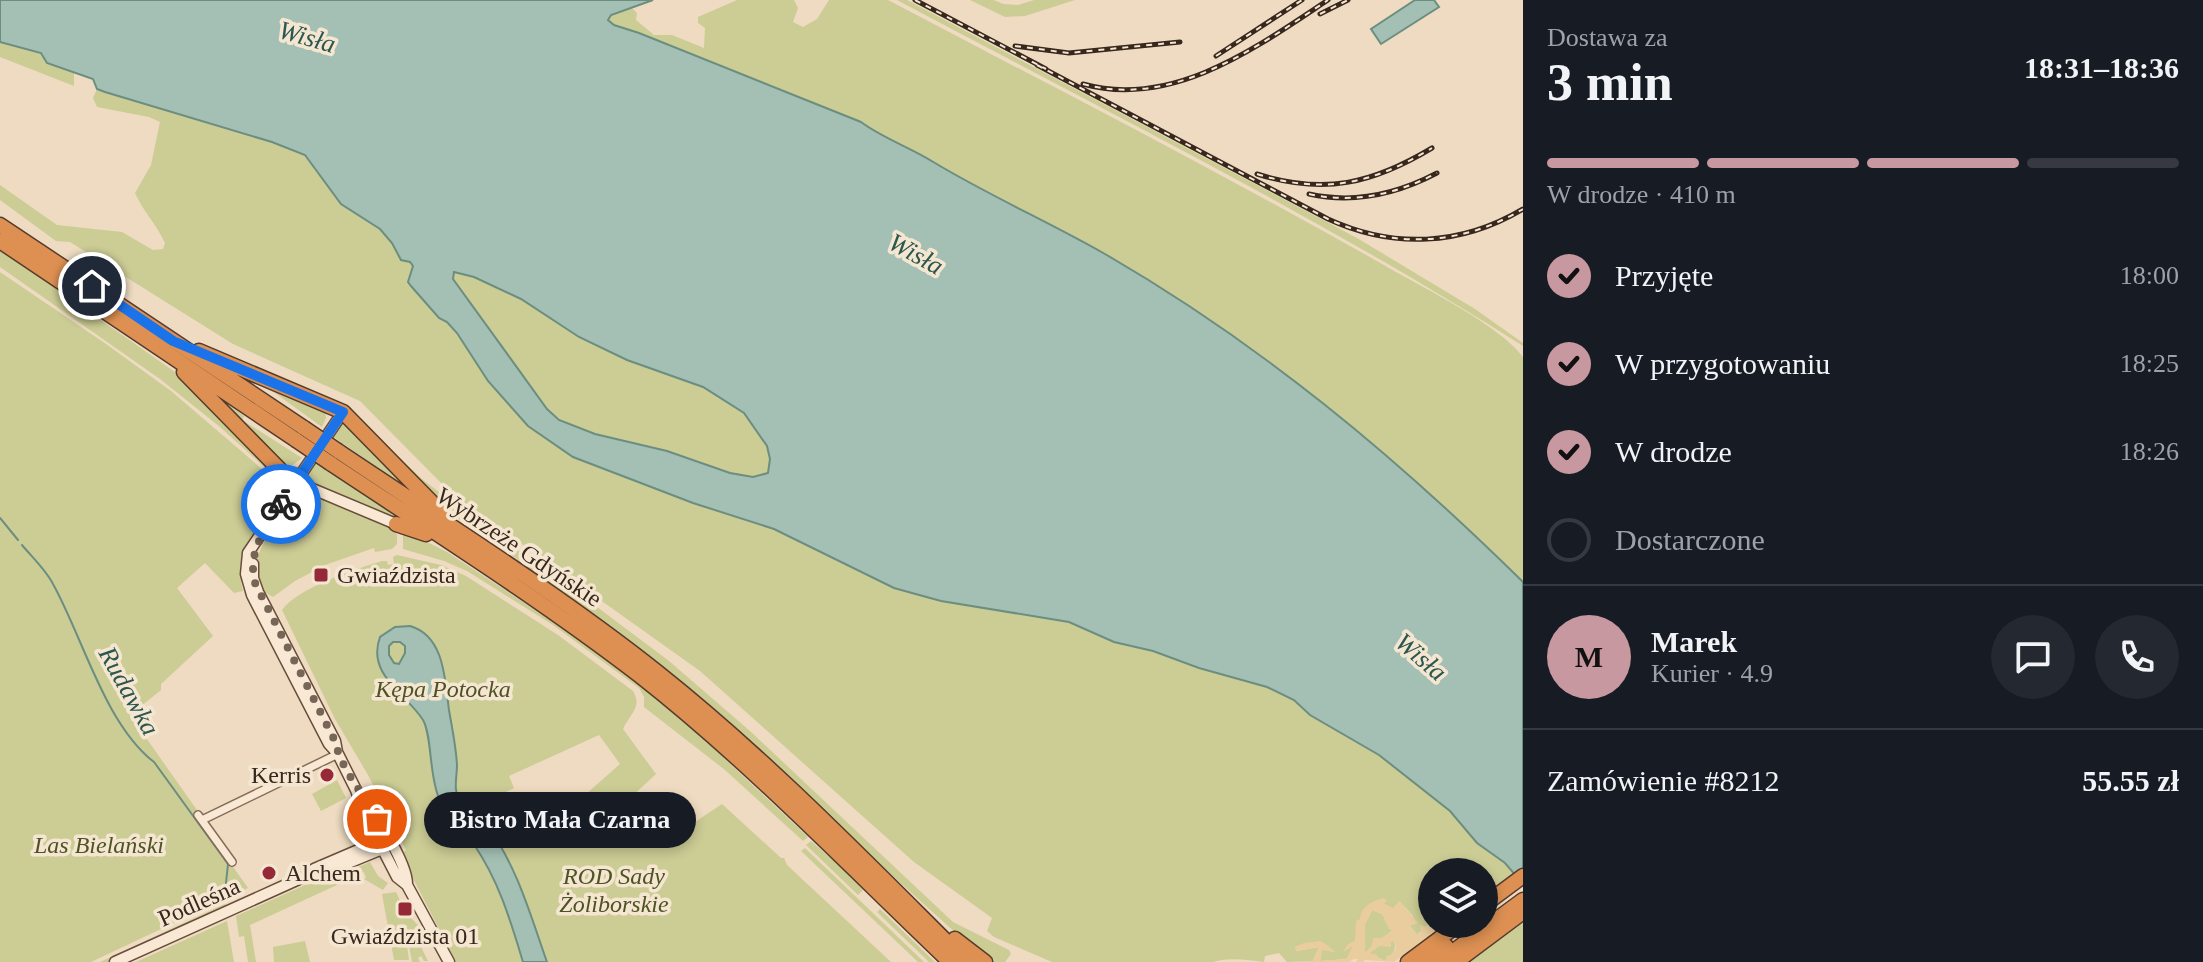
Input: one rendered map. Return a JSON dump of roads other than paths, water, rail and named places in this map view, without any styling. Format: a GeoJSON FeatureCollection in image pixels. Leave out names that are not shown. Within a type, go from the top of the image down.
{"type":"FeatureCollection","features":[{"type":"Feature","properties":{"kind":"highway","name":"Wybrzeże Gdyńskie"},"geometry":{"type":"LineString","coordinates":[[0,225],[169,346],[334,457],[458,540],[589,621],[682,692],[749,751],[967,962]]}},
{"type":"Feature","properties":{"kind":"highway","name":"Wybrzeże Gdyńskie"},"geometry":{"type":"LineString","coordinates":[[0,241],[169,346]]}},
{"type":"Feature","properties":{"kind":"highway"},"geometry":{"type":"LineString","coordinates":[[169,346],[343,412],[458,540]]}},
{"type":"Feature","properties":{"kind":"highway"},"geometry":{"type":"LineString","coordinates":[[169,346],[283,473],[296,482]]}},
{"type":"Feature","properties":{"kind":"highway"},"geometry":{"type":"LineString","coordinates":[[396,524],[458,540]]}},
{"type":"Feature","properties":{"kind":"highway","name":"Wybrzeże Gdyńskie"},"geometry":{"type":"LineString","coordinates":[[458,540],[678,708],[749,771],[948,962]]}},
{"type":"Feature","properties":{"kind":"highway"},"geometry":{"type":"LineString","coordinates":[[1498,895],[1523,876]]}},
{"type":"Feature","properties":{"kind":"highway"},"geometry":{"type":"LineString","coordinates":[[881,877],[985,962]]}},
{"type":"Feature","properties":{"kind":"highway"},"geometry":{"type":"LineString","coordinates":[[1498,907],[1523,888]]}},
{"type":"Feature","properties":{"kind":"highway"},"geometry":{"type":"LineString","coordinates":[[1439,962],[1523,900]]}},
{"type":"Feature","properties":{"kind":"highway"},"geometry":{"type":"LineString","coordinates":[[1456,962],[1523,912]]}},
{"type":"Feature","properties":{"kind":"highway"},"geometry":{"type":"LineString","coordinates":[[1408,962],[1440,938]]}},
{"type":"Feature","properties":{"kind":"highway"},"geometry":{"type":"LineString","coordinates":[[1424,962],[1456,938]]}},
{"type":"Feature","properties":{"kind":"street"},"geometry":{"type":"LineString","coordinates":[[343,412],[258,539],[253,578],[268,618],[335,741],[356,790],[370,807],[383,843],[406,872],[407,885],[449,962]]}},
{"type":"Feature","properties":{"kind":"street"},"geometry":{"type":"LineString","coordinates":[[296,482],[396,524]]}},
{"type":"Feature","properties":{"kind":"street"},"geometry":{"type":"LineString","coordinates":[[278,509],[304,494],[319,493]]}},
{"type":"Feature","properties":{"kind":"street"},"geometry":{"type":"LineString","coordinates":[[232,862],[200,817],[338,754]]}},
{"type":"Feature","properties":{"kind":"street","name":"Podleśna"},"geometry":{"type":"LineString","coordinates":[[115,962],[299,879],[343,865],[383,843]]}},
{"type":"Feature","properties":{"kind":"water","name":"Wisła"},"geometry":{"type":"Polygon","coordinates":[[[0,0],[653,0],[611,15],[608,20],[861,122],[1084,242],[1163,289],[1324,404],[1425,490],[1523,582],[1523,884],[1505,863],[1477,843],[1450,811],[1379,755],[1310,715],[1294,700],[1267,687],[1114,642],[1069,622],[941,601],[894,588],[774,529],[693,503],[573,457],[528,426],[488,381],[457,333],[439,318],[408,282],[413,266],[410,262],[401,260],[380,229],[341,204],[305,155],[272,142],[97,89],[93,79],[47,63],[41,53],[0,42],[0,0]],[[454,272],[453,279],[547,409],[559,420],[595,434],[667,451],[730,473],[753,477],[768,473],[770,459],[767,446],[744,413],[703,387],[627,360],[579,337],[521,299],[474,277],[454,272]]]}},
{"type":"Feature","properties":{"kind":"water"},"geometry":{"type":"Polygon","coordinates":[[[1415,0],[1434,0],[1439,7],[1381,44],[1371,29],[1415,0]]]}},
{"type":"Feature","properties":{"kind":"water"},"geometry":{"type":"Polygon","coordinates":[[[410,626],[422,631],[437,649],[444,673],[455,744],[458,796],[488,827],[507,858],[547,962],[523,962],[490,872],[473,843],[439,798],[423,720],[390,683],[379,662],[377,650],[380,637],[395,627],[410,626]],[[400,642],[389,646],[389,655],[394,663],[399,664],[405,653],[405,646],[400,642]]]}},
{"type":"Feature","properties":{"kind":"waterway","name":"Rudawka"},"geometry":{"type":"LineString","coordinates":[[0,518],[18,540]]}},
{"type":"Feature","properties":{"kind":"waterway","name":"Rudawka"},"geometry":{"type":"LineString","coordinates":[[22,545],[53,584],[96,679],[122,726],[154,762],[228,864],[225,892]]}},
{"type":"Feature","properties":{"kind":"railway"},"geometry":{"type":"LineString","coordinates":[[915,0],[1046,69]]}},
{"type":"Feature","properties":{"kind":"railway"},"geometry":{"type":"LineString","coordinates":[[1216,56],[1302,0]]}},
{"type":"Feature","properties":{"kind":"railway"},"geometry":{"type":"LineString","coordinates":[[1083,84],[1116,89],[1149,88],[1181,81],[1243,54],[1328,0]]}},
{"type":"Feature","properties":{"kind":"railway"},"geometry":{"type":"LineString","coordinates":[[1320,14],[1348,0]]}},
{"type":"Feature","properties":{"kind":"railway"},"geometry":{"type":"LineString","coordinates":[[1015,46],[1069,53],[1180,42]]}},
{"type":"Feature","properties":{"kind":"railway"},"geometry":{"type":"LineString","coordinates":[[1037,65],[1352,229],[1402,239],[1427,239],[1476,230],[1523,209]]}},
{"type":"Feature","properties":{"kind":"railway"},"geometry":{"type":"LineString","coordinates":[[1257,174],[1304,184],[1347,182],[1389,170],[1432,148]]}},
{"type":"Feature","properties":{"kind":"railway"},"geometry":{"type":"LineString","coordinates":[[1309,194],[1342,198],[1375,195],[1406,187],[1437,173]]}},
{"type":"Feature","properties":{"kind":"place","name":"Gwiaździsta"},"geometry":{"type":"Point","coordinates":[321,575]}},
{"type":"Feature","properties":{"kind":"place","name":"Kerris"},"geometry":{"type":"Point","coordinates":[327,775]}},
{"type":"Feature","properties":{"kind":"place","name":"Bistro Mała Czarna"},"geometry":{"type":"Point","coordinates":[377,819]}},
{"type":"Feature","properties":{"kind":"place","name":"Alchem"},"geometry":{"type":"Point","coordinates":[269,873]}},
{"type":"Feature","properties":{"kind":"place","name":"Gwiaździsta 01"},"geometry":{"type":"Point","coordinates":[405,909]}},
{"type":"Feature","properties":{"kind":"park label","name":"Kępa Potocka"},"geometry":{"type":"Point","coordinates":[443,689]}},
{"type":"Feature","properties":{"kind":"park label","name":"Las Bielański"},"geometry":{"type":"Point","coordinates":[99,845]}},
{"type":"Feature","properties":{"kind":"park label","name":"ROD Sady Żoliborskie"},"geometry":{"type":"Point","coordinates":[614,890]}}]}
